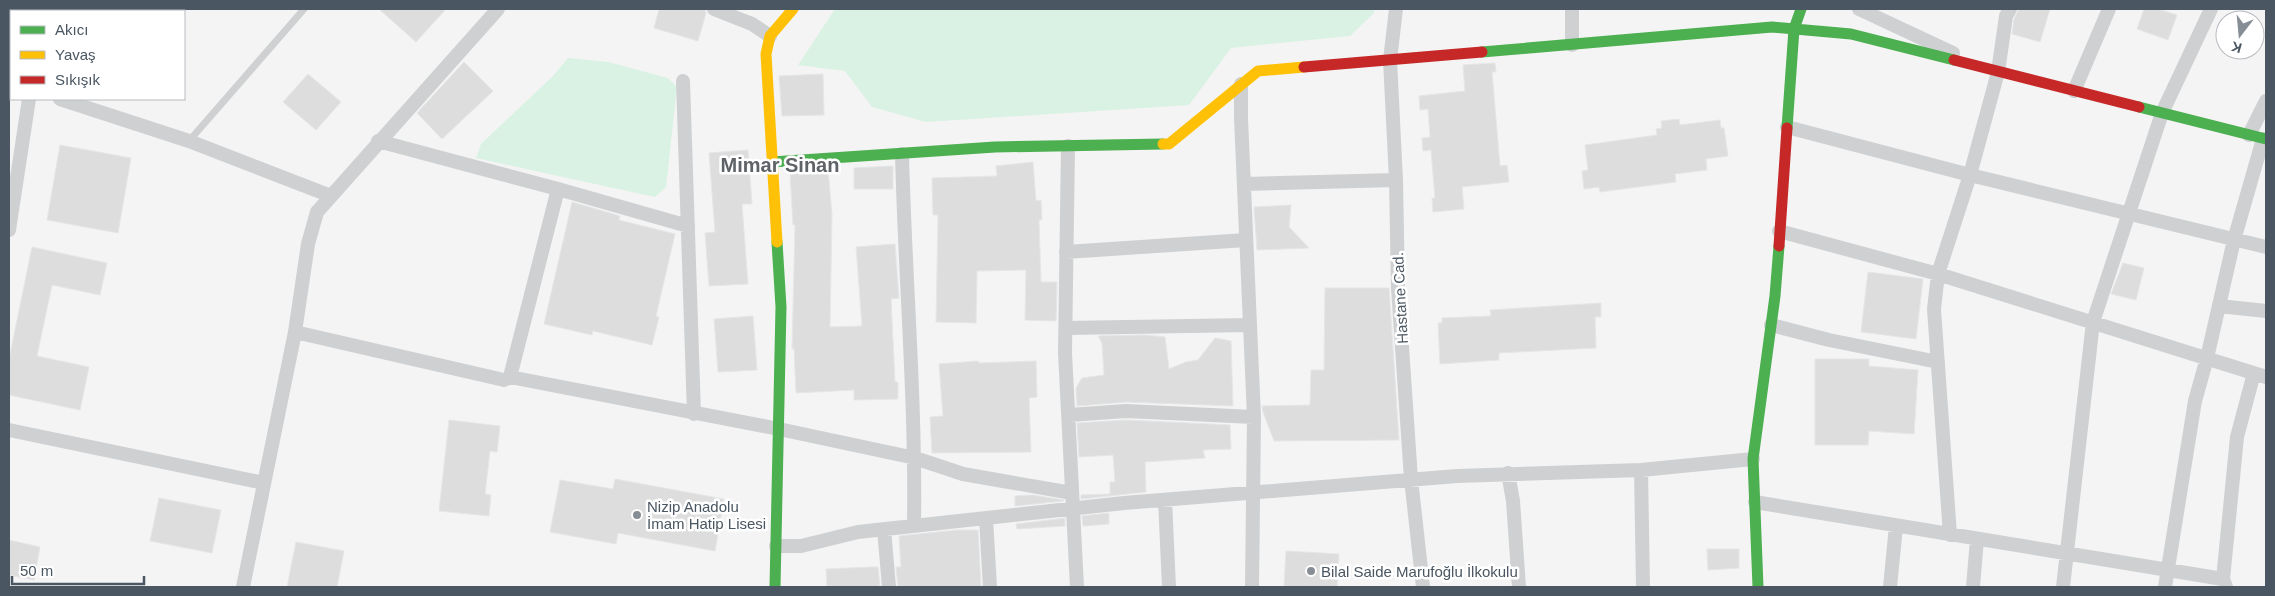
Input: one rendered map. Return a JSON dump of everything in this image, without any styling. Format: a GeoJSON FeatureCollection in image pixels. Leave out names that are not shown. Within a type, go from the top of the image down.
{"type":"FeatureCollection","features":[{"type":"Feature","properties":{"kind":"street"},"geometry":{"type":"LineString","coordinates":[[243,587],[295,332],[308,244],[318,212],[378,142],[498,9]]}},
{"type":"Feature","properties":{"kind":"street"},"geometry":{"type":"LineString","coordinates":[[714,9],[752,24],[770,36]]}},
{"type":"Feature","properties":{"kind":"street"},"geometry":{"type":"LineString","coordinates":[[775,587],[781,307],[766,54],[770,36],[793,9]]}},
{"type":"Feature","properties":{"kind":"street","name":"Hastane Cad."},"geometry":{"type":"LineString","coordinates":[[1396,9],[1390,60],[1396,180],[1398,288],[1411,480],[1423,587]]}},
{"type":"Feature","properties":{"kind":"street"},"geometry":{"type":"LineString","coordinates":[[1572,9],[1572,45]]}},
{"type":"Feature","properties":{"kind":"street"},"geometry":{"type":"LineString","coordinates":[[1758,587],[1753,458],[1771,325],[1794,29],[1801,9]]}},
{"type":"Feature","properties":{"kind":"street"},"geometry":{"type":"LineString","coordinates":[[1858,9],[1993,70]]}},
{"type":"Feature","properties":{"kind":"street"},"geometry":{"type":"LineString","coordinates":[[1950,535],[1934,309],[1938,274],[1970,175],[2006,16],[2010,9]]}},
{"type":"Feature","properties":{"kind":"street"},"geometry":{"type":"LineString","coordinates":[[2074,91],[2108,9]]}},
{"type":"Feature","properties":{"kind":"street"},"geometry":{"type":"LineString","coordinates":[[2063,587],[2093,322],[2162,113],[2211,9]]}},
{"type":"Feature","properties":{"kind":"street"},"geometry":{"type":"LineString","coordinates":[[772,162],[994,147],[1169,144],[1258,71],[1772,27],[1851,34],[2265,139],[2234,240],[2207,358],[2195,401],[2166,587]]}},
{"type":"Feature","properties":{"kind":"street"},"geometry":{"type":"LineString","coordinates":[[683,81],[694,414]]}},
{"type":"Feature","properties":{"kind":"street"},"geometry":{"type":"LineString","coordinates":[[1241,84],[1240,118],[1254,417],[1252,587]]}},
{"type":"Feature","properties":{"kind":"street"},"geometry":{"type":"LineString","coordinates":[[9,230],[29,100]]}},
{"type":"Feature","properties":{"kind":"street"},"geometry":{"type":"LineString","coordinates":[[63,100],[189,141],[331,196]]}},
{"type":"Feature","properties":{"kind":"street"},"geometry":{"type":"LineString","coordinates":[[2249,135],[2266,101]]}},
{"type":"Feature","properties":{"kind":"street"},"geometry":{"type":"LineString","coordinates":[[1787,127],[1970,175],[2266,247]]}},
{"type":"Feature","properties":{"kind":"street"},"geometry":{"type":"LineString","coordinates":[[378,142],[558,189],[688,226]]}},
{"type":"Feature","properties":{"kind":"street"},"geometry":{"type":"LineString","coordinates":[[1068,146],[1066,328],[1077,587]]}},
{"type":"Feature","properties":{"kind":"street"},"geometry":{"type":"LineString","coordinates":[[902,154],[905,267],[915,458],[914,525]]}},
{"type":"Feature","properties":{"kind":"street"},"geometry":{"type":"LineString","coordinates":[[1244,184],[1396,180]]}},
{"type":"Feature","properties":{"kind":"street"},"geometry":{"type":"LineString","coordinates":[[510,377],[558,189]]}},
{"type":"Feature","properties":{"kind":"street"},"geometry":{"type":"LineString","coordinates":[[1755,502],[2168,569],[2224,583],[2237,437],[2260,375],[1938,274],[1779,231]]}},
{"type":"Feature","properties":{"kind":"street"},"geometry":{"type":"LineString","coordinates":[[1066,252],[1246,240]]}},
{"type":"Feature","properties":{"kind":"street"},"geometry":{"type":"LineString","coordinates":[[2219,306],[2266,312]]}},
{"type":"Feature","properties":{"kind":"street"},"geometry":{"type":"LineString","coordinates":[[1066,328],[1250,325]]}},
{"type":"Feature","properties":{"kind":"street"},"geometry":{"type":"LineString","coordinates":[[1771,325],[1829,340],[1938,362]]}},
{"type":"Feature","properties":{"kind":"street"},"geometry":{"type":"LineString","coordinates":[[295,332],[504,380],[510,377],[779,429],[915,458],[963,474],[1072,493]]}},
{"type":"Feature","properties":{"kind":"street"},"geometry":{"type":"LineString","coordinates":[[1069,414],[1126,411],[1254,417]]}},
{"type":"Feature","properties":{"kind":"street"},"geometry":{"type":"LineString","coordinates":[[9,430],[264,483]]}},
{"type":"Feature","properties":{"kind":"street"},"geometry":{"type":"LineString","coordinates":[[776,546],[801,546],[858,532],[1073,508],[1252,492],[1508,473],[1640,470],[1753,458]]}},
{"type":"Feature","properties":{"kind":"street"},"geometry":{"type":"LineString","coordinates":[[1640,470],[1643,587]]}},
{"type":"Feature","properties":{"kind":"street"},"geometry":{"type":"LineString","coordinates":[[1508,473],[1513,501],[1519,587]]}},
{"type":"Feature","properties":{"kind":"street"},"geometry":{"type":"LineString","coordinates":[[1165,500],[1169,587]]}},
{"type":"Feature","properties":{"kind":"street"},"geometry":{"type":"LineString","coordinates":[[986,518],[990,587]]}},
{"type":"Feature","properties":{"kind":"street"},"geometry":{"type":"LineString","coordinates":[[1890,587],[1896,526]]}},
{"type":"Feature","properties":{"kind":"street"},"geometry":{"type":"LineString","coordinates":[[884,529],[889,587]]}},
{"type":"Feature","properties":{"kind":"street"},"geometry":{"type":"LineString","coordinates":[[1973,587],[1977,539]]}},
{"type":"Feature","properties":{"kind":"lane"},"geometry":{"type":"LineString","coordinates":[[189,141],[304,9]]}},
{"type":"Feature","properties":{"kind":"green space"},"geometry":{"type":"Polygon","coordinates":[[[835,9],[1374,9],[1374,13],[1350,36],[1231,48],[1189,105],[926,122],[872,107],[845,71],[798,65],[835,9]]]}},
{"type":"Feature","properties":{"kind":"green space"},"geometry":{"type":"Polygon","coordinates":[[[568,58],[608,62],[668,78],[677,87],[666,187],[655,197],[476,158],[481,144],[553,76],[568,58]]]}},
{"type":"Feature","properties":{"kind":"building"},"geometry":{"type":"Polygon","coordinates":[[[379,9],[446,9],[416,42],[379,9]]]}},
{"type":"Feature","properties":{"kind":"building"},"geometry":{"type":"Polygon","coordinates":[[[659,9],[705,9],[706,13],[698,41],[654,28],[659,9]]]}},
{"type":"Feature","properties":{"kind":"building"},"geometry":{"type":"Polygon","coordinates":[[[2019,9],[2050,9],[2040,42],[2012,34],[2014,19],[2019,9]]]}},
{"type":"Feature","properties":{"kind":"building"},"geometry":{"type":"Polygon","coordinates":[[[2144,9],[2158,9],[2177,15],[2168,40],[2137,29],[2144,9]]]}},
{"type":"Feature","properties":{"kind":"building"},"geometry":{"type":"Polygon","coordinates":[[[464,62],[493,91],[442,139],[417,113],[464,62]]]}},
{"type":"Feature","properties":{"kind":"building"},"geometry":{"type":"Polygon","coordinates":[[[1495,63],[1496,72],[1492,72],[1500,166],[1507,165],[1509,182],[1462,187],[1464,209],[1433,212],[1432,198],[1435,198],[1431,150],[1423,151],[1422,138],[1430,137],[1428,109],[1420,110],[1419,96],[1465,91],[1463,65],[1495,63]]]}},
{"type":"Feature","properties":{"kind":"building"},"geometry":{"type":"Polygon","coordinates":[[[308,74],[341,102],[316,130],[283,102],[308,74]]]}},
{"type":"Feature","properties":{"kind":"building"},"geometry":{"type":"Polygon","coordinates":[[[823,74],[824,115],[782,116],[779,76],[823,74]]]}},
{"type":"Feature","properties":{"kind":"building"},"geometry":{"type":"Polygon","coordinates":[[[1679,119],[1680,125],[1720,120],[1721,128],[1724,128],[1728,156],[1706,159],[1707,170],[1675,174],[1676,182],[1600,192],[1599,187],[1584,189],[1582,171],[1588,170],[1585,145],[1657,135],[1656,129],[1662,128],[1661,121],[1679,119]]]}},
{"type":"Feature","properties":{"kind":"building"},"geometry":{"type":"Polygon","coordinates":[[[60,145],[131,158],[118,233],[47,220],[60,145]]]}},
{"type":"Feature","properties":{"kind":"building"},"geometry":{"type":"Polygon","coordinates":[[[748,150],[752,204],[742,204],[748,284],[709,286],[705,233],[715,232],[709,153],[748,150]]]}},
{"type":"Feature","properties":{"kind":"building"},"geometry":{"type":"Polygon","coordinates":[[[1033,162],[1036,201],[1041,200],[1042,220],[1039,220],[1041,282],[1057,282],[1056,321],[1025,320],[1026,270],[977,271],[976,323],[936,322],[938,215],[933,215],[932,178],[997,176],[996,166],[1033,162]]]}},
{"type":"Feature","properties":{"kind":"building"},"geometry":{"type":"Polygon","coordinates":[[[893,166],[893,189],[854,189],[854,168],[893,166]]]}},
{"type":"Feature","properties":{"kind":"building"},"geometry":{"type":"Polygon","coordinates":[[[828,170],[832,214],[830,327],[862,326],[856,247],[895,244],[899,298],[891,299],[895,382],[898,382],[898,399],[854,400],[854,390],[796,393],[794,348],[792,349],[795,225],[793,225],[790,173],[828,170]]]}},
{"type":"Feature","properties":{"kind":"building"},"geometry":{"type":"Polygon","coordinates":[[[572,202],[620,216],[619,220],[675,234],[656,316],[659,317],[652,345],[593,331],[592,335],[544,324],[572,202]]]}},
{"type":"Feature","properties":{"kind":"building"},"geometry":{"type":"Polygon","coordinates":[[[1291,205],[1289,227],[1309,248],[1257,250],[1254,207],[1291,205]]]}},
{"type":"Feature","properties":{"kind":"building"},"geometry":{"type":"Polygon","coordinates":[[[32,247],[107,263],[100,295],[52,285],[37,356],[89,367],[80,410],[9,395],[9,359],[32,247]]]}},
{"type":"Feature","properties":{"kind":"building"},"geometry":{"type":"Polygon","coordinates":[[[2123,263],[2144,268],[2136,300],[2111,294],[2123,263]]]}},
{"type":"Feature","properties":{"kind":"building"},"geometry":{"type":"Polygon","coordinates":[[[1868,272],[1923,279],[1916,339],[1861,332],[1868,272]]]}},
{"type":"Feature","properties":{"kind":"building"},"geometry":{"type":"Polygon","coordinates":[[[1325,288],[1389,288],[1399,440],[1274,441],[1262,406],[1310,405],[1311,370],[1324,370],[1325,288]]]}},
{"type":"Feature","properties":{"kind":"building"},"geometry":{"type":"Polygon","coordinates":[[[1601,303],[1601,317],[1595,317],[1596,348],[1499,353],[1499,360],[1440,364],[1438,323],[1442,323],[1442,318],[1491,316],[1490,310],[1601,303]]]}},
{"type":"Feature","properties":{"kind":"building"},"geometry":{"type":"Polygon","coordinates":[[[753,316],[757,370],[718,372],[714,319],[753,316]]]}},
{"type":"Feature","properties":{"kind":"building"},"geometry":{"type":"Polygon","coordinates":[[[1145,335],[1165,337],[1169,369],[1186,362],[1198,360],[1215,338],[1231,341],[1233,406],[1126,402],[1077,406],[1076,388],[1082,378],[1104,375],[1102,343],[1098,336],[1145,335]]]}},
{"type":"Feature","properties":{"kind":"building"},"geometry":{"type":"Polygon","coordinates":[[[1815,359],[1869,359],[1869,366],[1918,370],[1914,434],[1869,431],[1868,445],[1815,445],[1815,359]]]}},
{"type":"Feature","properties":{"kind":"building"},"geometry":{"type":"Polygon","coordinates":[[[978,361],[979,363],[1036,361],[1037,397],[1029,398],[1031,452],[932,453],[930,417],[943,416],[939,364],[978,361]]]}},
{"type":"Feature","properties":{"kind":"building"},"geometry":{"type":"Polygon","coordinates":[[[449,420],[500,426],[497,452],[490,451],[485,494],[491,495],[489,516],[439,511],[449,420]]]}},
{"type":"Feature","properties":{"kind":"building"},"geometry":{"type":"Polygon","coordinates":[[[1126,420],[1230,425],[1231,449],[1203,450],[1205,458],[1145,462],[1146,492],[1081,499],[1081,495],[1110,494],[1110,482],[1115,482],[1113,455],[1079,457],[1077,423],[1126,420]]]}},
{"type":"Feature","properties":{"kind":"building","name":"Nizip Anadolu İmam Hatip Lisesi"},"geometry":{"type":"Polygon","coordinates":[[[615,479],[724,499],[715,551],[618,533],[616,544],[550,532],[560,480],[613,489],[615,479]]]}},
{"type":"Feature","properties":{"kind":"building"},"geometry":{"type":"Polygon","coordinates":[[[1033,495],[1064,501],[1015,506],[1015,496],[1033,495]]]}},
{"type":"Feature","properties":{"kind":"building"},"geometry":{"type":"Polygon","coordinates":[[[159,498],[221,510],[212,553],[150,541],[159,498]]]}},
{"type":"Feature","properties":{"kind":"building"},"geometry":{"type":"Polygon","coordinates":[[[1109,513],[1109,524],[1083,526],[1082,516],[1109,513]]]}},
{"type":"Feature","properties":{"kind":"building"},"geometry":{"type":"Polygon","coordinates":[[[1065,518],[1065,526],[1017,529],[1016,524],[1065,518]]]}},
{"type":"Feature","properties":{"kind":"building"},"geometry":{"type":"Polygon","coordinates":[[[957,530],[978,530],[981,587],[898,587],[896,567],[901,567],[899,536],[957,530]]]}},
{"type":"Feature","properties":{"kind":"building"},"geometry":{"type":"Polygon","coordinates":[[[9,540],[40,547],[34,580],[9,575],[9,540]]]}},
{"type":"Feature","properties":{"kind":"building"},"geometry":{"type":"Polygon","coordinates":[[[296,542],[344,551],[337,587],[287,587],[296,542]]]}},
{"type":"Feature","properties":{"kind":"building"},"geometry":{"type":"Polygon","coordinates":[[[1707,549],[1739,549],[1739,568],[1708,570],[1707,549]]]}},
{"type":"Feature","properties":{"kind":"building","name":"Bilal Saide Marufoğlu İlkokulu"},"geometry":{"type":"Polygon","coordinates":[[[1286,551],[1339,554],[1337,587],[1284,587],[1286,551]]]}},
{"type":"Feature","properties":{"kind":"building"},"geometry":{"type":"Polygon","coordinates":[[[878,567],[880,587],[827,587],[826,569],[878,567]]]}},
{"type":"Feature","properties":{"kind":"traffic: fast"},"geometry":{"type":"LineString","coordinates":[[1787,128],[1794,29],[1801,9]]}},
{"type":"Feature","properties":{"kind":"traffic: fast"},"geometry":{"type":"LineString","coordinates":[[1482,52],[1772,27],[1851,34],[1954,60]]}},
{"type":"Feature","properties":{"kind":"traffic: fast"},"geometry":{"type":"LineString","coordinates":[[2139,107],[2266,139]]}},
{"type":"Feature","properties":{"kind":"traffic: fast"},"geometry":{"type":"LineString","coordinates":[[772,162],[995,147],[1163,144]]}},
{"type":"Feature","properties":{"kind":"traffic: fast"},"geometry":{"type":"LineString","coordinates":[[775,587],[781,307],[777,242]]}},
{"type":"Feature","properties":{"kind":"traffic: fast"},"geometry":{"type":"LineString","coordinates":[[1758,587],[1753,459],[1775,296],[1779,246]]}},
{"type":"Feature","properties":{"kind":"traffic: slow"},"geometry":{"type":"LineString","coordinates":[[777,242],[766,54],[770,36],[793,9]]}},
{"type":"Feature","properties":{"kind":"traffic: slow"},"geometry":{"type":"LineString","coordinates":[[1163,144],[1169,144],[1258,71],[1304,67]]}},
{"type":"Feature","properties":{"kind":"traffic: jam"},"geometry":{"type":"LineString","coordinates":[[1304,67],[1482,52]]}},
{"type":"Feature","properties":{"kind":"traffic: jam"},"geometry":{"type":"LineString","coordinates":[[1954,60],[2139,107]]}},
{"type":"Feature","properties":{"kind":"traffic: jam"},"geometry":{"type":"LineString","coordinates":[[1779,246],[1787,128]]}},
{"type":"Feature","properties":{"kind":"place","name":"Nizip Anadolu İmam Hatip Lisesi"},"geometry":{"type":"Point","coordinates":[637,515]}},
{"type":"Feature","properties":{"kind":"place","name":"Bilal Saide Marufoğlu İlkokulu"},"geometry":{"type":"Point","coordinates":[1311,571]}},
{"type":"Feature","properties":{"kind":"district","name":"Mimar Sinan"},"geometry":{"type":"Point","coordinates":[780,165]}}]}
